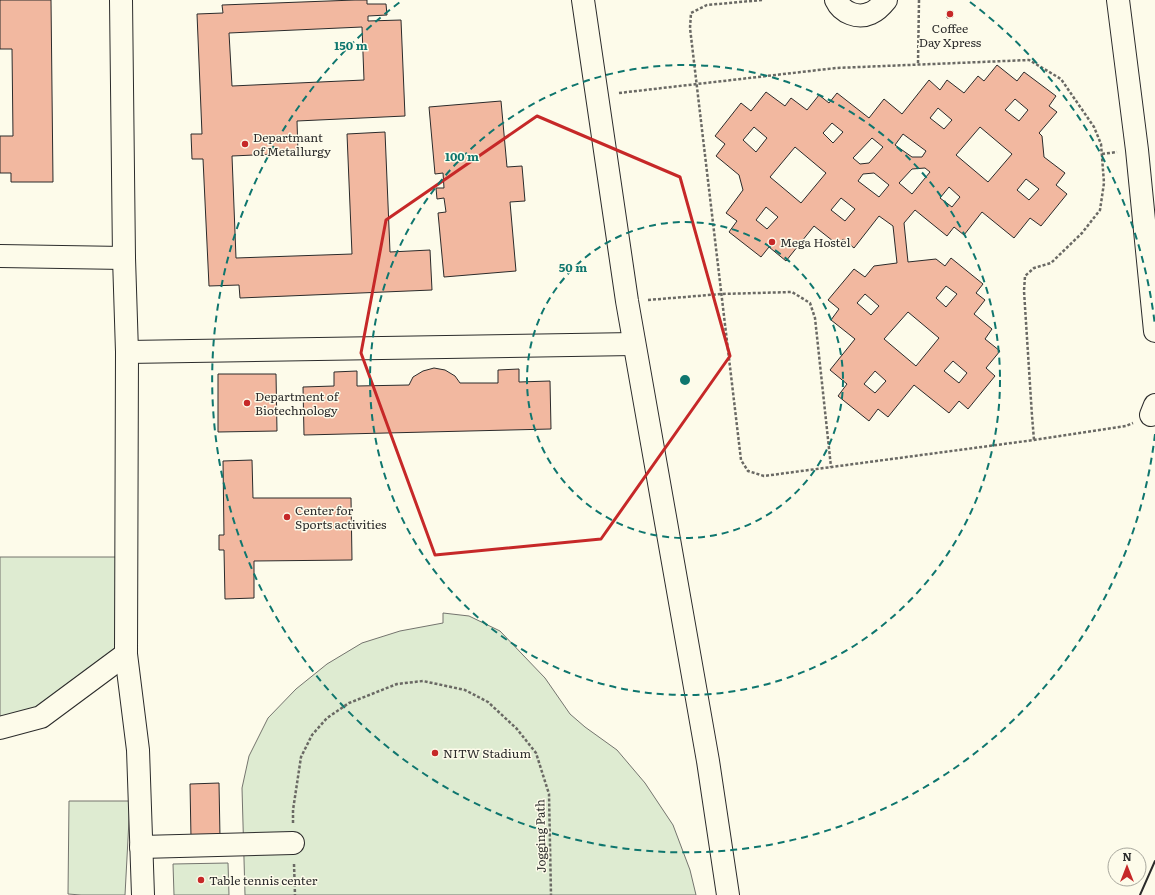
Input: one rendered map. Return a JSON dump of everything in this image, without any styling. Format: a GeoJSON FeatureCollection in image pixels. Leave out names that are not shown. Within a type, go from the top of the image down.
{"type":"FeatureCollection","features":[{"type":"Feature","properties":{"kind":"street"},"geometry":{"type":"LineString","coordinates":[[121,0],[126,352],[126,654],[138,750],[143,895]]}},
{"type":"Feature","properties":{"kind":"street"},"geometry":{"type":"LineString","coordinates":[[583,0],[627,301],[707,754],[728,895]]}},
{"type":"Feature","properties":{"kind":"street"},"geometry":{"type":"LineString","coordinates":[[836,0],[838,5],[845,11],[854,15],[863,16],[880,8],[886,0]]}},
{"type":"Feature","properties":{"kind":"street"},"geometry":{"type":"LineString","coordinates":[[1118,0],[1137,150],[1155,330]]}},
{"type":"Feature","properties":{"kind":"street"},"geometry":{"type":"LineString","coordinates":[[0,256],[124,258]]}},
{"type":"Feature","properties":{"kind":"street"},"geometry":{"type":"LineString","coordinates":[[126,352],[634,344]]}},
{"type":"Feature","properties":{"kind":"street"},"geometry":{"type":"LineString","coordinates":[[0,728],[41,717],[126,654]]}},
{"type":"Feature","properties":{"kind":"street"},"geometry":{"type":"LineString","coordinates":[[141,847],[293,842]]}},
{"type":"Feature","properties":{"kind":"path"},"geometry":{"type":"LineString","coordinates":[[762,0],[707,5],[691,13],[690,28],[741,460],[748,471],[764,476],[1034,440],[1126,426],[1153,410]]}},
{"type":"Feature","properties":{"kind":"path"},"geometry":{"type":"LineString","coordinates":[[918,63],[919,0]]}},
{"type":"Feature","properties":{"kind":"path"},"geometry":{"type":"LineString","coordinates":[[596,95],[836,68],[918,63],[1030,60],[1061,79],[1094,126],[1101,144],[1104,183],[1100,210],[1082,233],[1051,263],[1034,268],[1026,276],[1024,290],[1034,440]]}},
{"type":"Feature","properties":{"kind":"path"},"geometry":{"type":"LineString","coordinates":[[627,301],[721,294],[792,292],[810,303],[815,318],[832,467]]}},
{"type":"Feature","properties":{"kind":"path","name":"Jogging Path"},"geometry":{"type":"LineString","coordinates":[[295,895],[293,810],[300,757],[312,735],[327,718],[349,703],[397,684],[423,681],[465,690],[488,702],[517,729],[536,752],[549,794],[551,895]]}},
{"type":"Feature","properties":{"kind":"highlighted area"},"geometry":{"type":"Polygon","coordinates":[[[537,116],[680,177],[730,356],[601,539],[435,555],[361,353],[386,220],[537,116]]]}},
{"type":"Feature","properties":{"kind":"green space"},"geometry":{"type":"Polygon","coordinates":[[[0,557],[127,557],[126,654],[41,717],[0,717],[0,557]]]}},
{"type":"Feature","properties":{"kind":"green space","name":"NITW Stadium"},"geometry":{"type":"Polygon","coordinates":[[[443,613],[469,616],[500,631],[545,678],[570,714],[617,750],[645,783],[673,825],[690,870],[696,895],[245,895],[242,788],[249,756],[268,718],[296,689],[327,664],[362,643],[400,631],[443,623],[443,613]]]}},
{"type":"Feature","properties":{"kind":"green space"},"geometry":{"type":"Polygon","coordinates":[[[69,801],[130,801],[125,895],[68,894],[69,801]]]}},
{"type":"Feature","properties":{"kind":"green space","name":"Table tennis center"},"geometry":{"type":"Polygon","coordinates":[[[228,863],[229,895],[174,895],[173,864],[228,863]]]}},
{"type":"Feature","properties":{"kind":"building"},"geometry":{"type":"Polygon","coordinates":[[[0,0],[51,0],[53,182],[11,182],[11,173],[0,173],[0,136],[13,136],[12,49],[0,49],[0,0]]]}},
{"type":"Feature","properties":{"kind":"building","name":"Departmant of Metallurgy"},"geometry":{"type":"Polygon","coordinates":[[[367,0],[367,4],[386,4],[387,15],[368,16],[368,21],[401,20],[405,116],[297,121],[298,153],[232,156],[236,258],[352,254],[347,134],[385,132],[390,252],[430,250],[432,290],[240,298],[239,285],[209,286],[203,159],[192,159],[191,134],[202,134],[197,14],[223,13],[222,5],[367,0]],[[362,27],[229,33],[232,86],[364,80],[362,27]]]}},
{"type":"Feature","properties":{"kind":"building","name":"Coffee Day Xpress"},"geometry":{"type":"Polygon","coordinates":[[[947,11],[953,11],[953,17],[947,18],[947,11]]]}},
{"type":"Feature","properties":{"kind":"building","name":"Mega Hostel"},"geometry":{"type":"Polygon","coordinates":[[[997,65],[1017,81],[1024,72],[1056,96],[1049,106],[1057,112],[1039,133],[1042,136],[1044,157],[1065,173],[1056,185],[1067,194],[1041,226],[1030,218],[1014,238],[982,212],[964,235],[954,227],[947,236],[915,210],[904,223],[908,262],[936,259],[945,266],[951,258],[983,284],[976,293],[985,300],[974,314],[992,329],[985,339],[1000,351],[986,368],[995,376],[968,409],[959,401],[949,413],[914,385],[888,417],[878,409],[869,421],[838,396],[847,384],[830,370],[855,339],[831,320],[839,309],[828,300],[854,269],[865,277],[874,266],[897,263],[893,226],[879,216],[854,248],[843,239],[838,245],[814,226],[786,261],[769,247],[761,257],[729,232],[737,221],[726,213],[743,190],[739,175],[716,156],[725,144],[715,136],[741,103],[751,111],[766,92],[785,106],[791,98],[807,110],[819,95],[829,103],[837,93],[869,118],[884,99],[902,114],[929,80],[940,90],[947,80],[964,93],[978,76],[984,81],[997,65]],[[1015,99],[1005,110],[1019,121],[1028,110],[1015,99]],[[938,108],[930,118],[944,129],[952,120],[938,108]],[[832,123],[823,133],[833,143],[843,132],[832,123]],[[754,127],[743,140],[756,152],[767,138],[754,127]],[[980,127],[956,155],[988,182],[1012,154],[980,127]],[[903,134],[895,145],[912,157],[922,157],[926,151],[903,134]],[[872,138],[853,158],[860,164],[869,163],[883,147],[872,138]],[[795,147],[770,177],[801,203],[826,173],[795,147]],[[925,168],[912,169],[899,183],[912,194],[930,172],[925,168]],[[874,173],[863,174],[858,181],[879,197],[889,185],[874,173]],[[1026,179],[1017,190],[1029,200],[1039,189],[1026,179]],[[949,187],[940,198],[952,207],[960,197],[949,187]],[[841,198],[831,210],[845,221],[855,209],[841,198]],[[766,207],[756,220],[767,229],[778,217],[766,207]],[[946,286],[936,298],[946,307],[957,294],[946,286]],[[865,294],[857,303],[871,315],[879,306],[865,294]],[[908,312],[884,339],[916,366],[939,338],[908,312]],[[953,361],[944,371],[959,383],[967,373],[953,361]],[[875,371],[864,384],[875,393],[886,381],[875,371]]]}},
{"type":"Feature","properties":{"kind":"building"},"geometry":{"type":"Polygon","coordinates":[[[501,101],[507,167],[522,166],[525,201],[510,202],[516,271],[444,277],[438,213],[446,212],[444,198],[437,199],[436,188],[444,188],[443,173],[435,174],[429,107],[501,101]]]}},
{"type":"Feature","properties":{"kind":"building"},"geometry":{"type":"Polygon","coordinates":[[[434,368],[445,370],[455,376],[460,383],[498,383],[498,370],[519,369],[519,382],[550,381],[551,429],[304,435],[303,387],[334,386],[334,372],[357,371],[357,386],[409,385],[413,377],[423,371],[434,368]]]}},
{"type":"Feature","properties":{"kind":"building","name":"Department of Biotechnology"},"geometry":{"type":"Polygon","coordinates":[[[218,374],[276,374],[277,431],[218,432],[218,374]]]}},
{"type":"Feature","properties":{"kind":"building","name":"Center for Sports activities"},"geometry":{"type":"Polygon","coordinates":[[[252,460],[253,498],[351,498],[352,560],[254,561],[254,598],[225,599],[224,550],[219,550],[219,535],[224,535],[223,461],[252,460]]]}},
{"type":"Feature","properties":{"kind":"building"},"geometry":{"type":"Polygon","coordinates":[[[219,783],[220,837],[191,838],[190,784],[219,783]]]}},
{"type":"Feature","properties":{"kind":"wall"},"geometry":{"type":"LineString","coordinates":[[1140,895],[1155,861]]}},
{"type":"Feature","properties":{"kind":"place","name":"Coffee Day Xpress"},"geometry":{"type":"Point","coordinates":[950,14]}},
{"type":"Feature","properties":{"kind":"place","name":"Departmant of Metallurgy"},"geometry":{"type":"Point","coordinates":[245,144]}},
{"type":"Feature","properties":{"kind":"place","name":"Mega Hostel"},"geometry":{"type":"Point","coordinates":[772,242]}},
{"type":"Feature","properties":{"kind":"place","name":"Department of Biotechnology"},"geometry":{"type":"Point","coordinates":[247,403]}},
{"type":"Feature","properties":{"kind":"place","name":"Center for Sports activities"},"geometry":{"type":"Point","coordinates":[287,517]}},
{"type":"Feature","properties":{"kind":"place","name":"NITW Stadium"},"geometry":{"type":"Point","coordinates":[435,753]}},
{"type":"Feature","properties":{"kind":"place","name":"Table tennis center"},"geometry":{"type":"Point","coordinates":[201,880]}}]}
